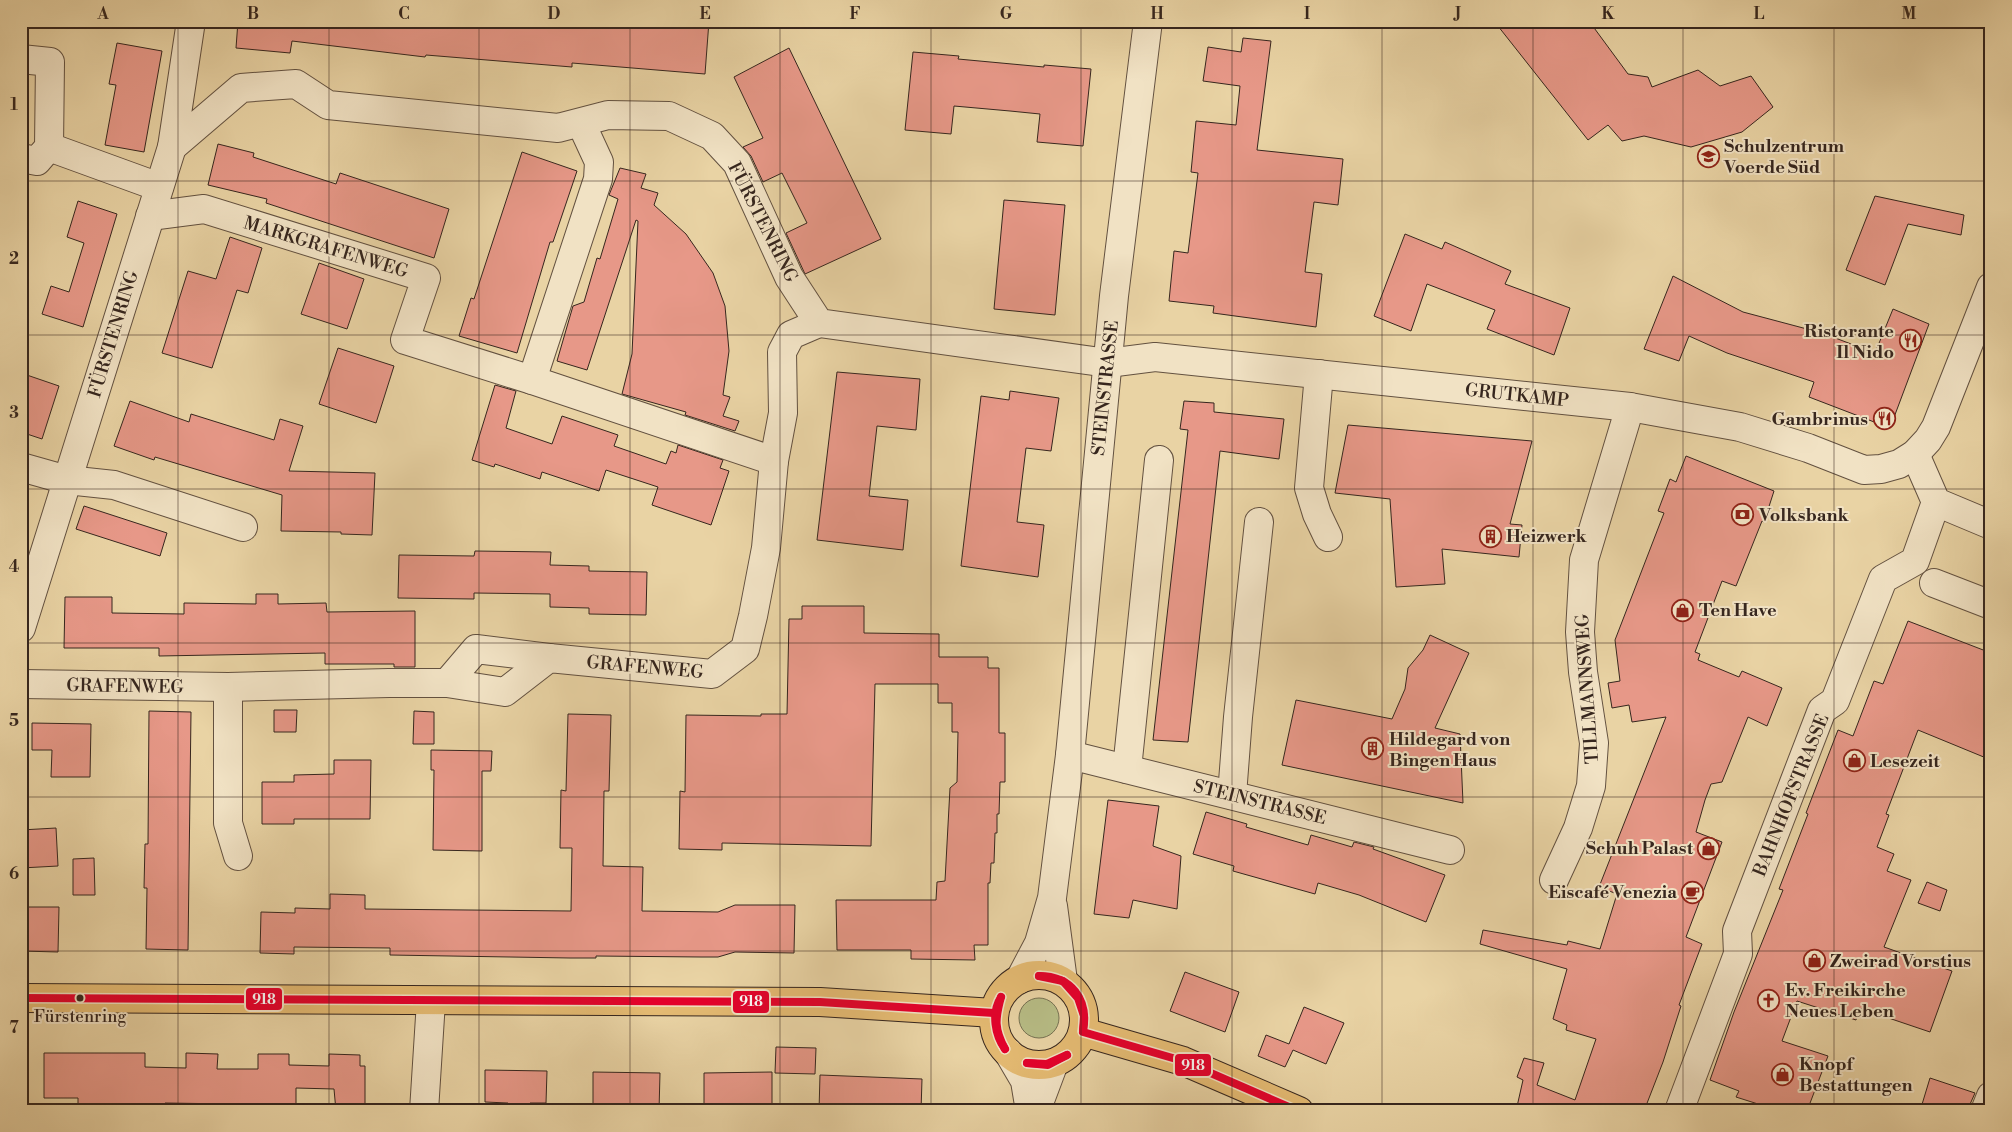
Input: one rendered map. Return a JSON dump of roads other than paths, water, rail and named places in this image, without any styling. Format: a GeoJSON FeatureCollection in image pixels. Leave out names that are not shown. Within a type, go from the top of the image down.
{"type":"FeatureCollection","features":[{"type":"Feature","properties":{"kind":"main road"},"geometry":{"type":"LineString","coordinates":[[1034,975],[1049,975],[1062,981],[1074,990],[1082,1002],[1085,1017],[1083,1032],[1077,1045],[1067,1056],[1054,1063],[1039,1066],[1024,1062],[1008,1052],[1000,1043],[995,1029],[994,1013],[999,999],[1008,988],[1020,979],[1034,975]]}},
{"type":"Feature","properties":{"kind":"main road"},"geometry":{"type":"LineString","coordinates":[[21,998],[820,1002],[994,1013]]}},
{"type":"Feature","properties":{"kind":"main road"},"geometry":{"type":"LineString","coordinates":[[1083,1032],[1183,1061],[1299,1111]]}},
{"type":"Feature","properties":{"kind":"street","name":"FÜRSTENRING"},"geometry":{"type":"LineString","coordinates":[[21,628],[172,147],[191,21]]}},
{"type":"Feature","properties":{"kind":"street","name":"STEINSTRASSE"},"geometry":{"type":"LineString","coordinates":[[1020,979],[1038,943],[1052,898],[1070,755],[1108,363],[1148,21]]}},
{"type":"Feature","properties":{"kind":"street"},"geometry":{"type":"LineString","coordinates":[[21,59],[50,62],[49,147],[38,161],[21,158]]}},
{"type":"Feature","properties":{"kind":"street","name":"FÜRSTENRING"},"geometry":{"type":"LineString","coordinates":[[172,147],[241,88],[296,84],[328,105],[558,128],[608,115],[669,116],[712,136],[737,163],[789,277],[820,323]]}},
{"type":"Feature","properties":{"kind":"street"},"geometry":{"type":"LineString","coordinates":[[532,380],[598,179],[599,162],[581,123]]}},
{"type":"Feature","properties":{"kind":"street"},"geometry":{"type":"LineString","coordinates":[[49,147],[159,187]]}},
{"type":"Feature","properties":{"kind":"street","name":"MARKGRAFENWEG"},"geometry":{"type":"LineString","coordinates":[[150,216],[204,209],[426,278],[405,340],[532,380],[774,461]]}},
{"type":"Feature","properties":{"kind":"street"},"geometry":{"type":"LineString","coordinates":[[1991,287],[1936,427],[1928,440],[1915,454],[1936,502],[1991,524]]}},
{"type":"Feature","properties":{"kind":"street"},"geometry":{"type":"LineString","coordinates":[[820,323],[1108,363]]}},
{"type":"Feature","properties":{"kind":"street","name":"GRAFENWEG"},"geometry":{"type":"LineString","coordinates":[[21,684],[228,688],[389,682],[447,683],[505,692],[549,658],[712,674],[745,649],[766,548],[774,461],[783,412],[782,352],[791,335],[820,323]]}},
{"type":"Feature","properties":{"kind":"street","name":"GRUTKAMP"},"geometry":{"type":"LineString","coordinates":[[1108,363],[1155,357],[1630,407],[1740,427],[1808,448],[1864,470],[1881,470],[1899,464],[1915,454]]}},
{"type":"Feature","properties":{"kind":"street"},"geometry":{"type":"LineString","coordinates":[[1318,374],[1309,488],[1317,514],[1328,537]]}},
{"type":"Feature","properties":{"kind":"street","name":"TILLMANNSWEG"},"geometry":{"type":"LineString","coordinates":[[1554,880],[1578,828],[1591,786],[1594,743],[1583,672],[1580,632],[1584,560],[1630,407]]}},
{"type":"Feature","properties":{"kind":"street"},"geometry":{"type":"LineString","coordinates":[[1127,769],[1160,460]]}},
{"type":"Feature","properties":{"kind":"street"},"geometry":{"type":"LineString","coordinates":[[21,467],[68,480],[114,485],[243,527]]}},
{"type":"Feature","properties":{"kind":"street","name":"BAHNHOFSTRASSE"},"geometry":{"type":"LineString","coordinates":[[1679,1111],[1738,954],[1737,931],[1822,710],[1835,700],[1883,579],[1915,561],[1936,502]]}},
{"type":"Feature","properties":{"kind":"street"},"geometry":{"type":"LineString","coordinates":[[1232,795],[1238,717],[1259,522]]}},
{"type":"Feature","properties":{"kind":"street"},"geometry":{"type":"LineString","coordinates":[[1934,583],[1991,605]]}},
{"type":"Feature","properties":{"kind":"street"},"geometry":{"type":"LineString","coordinates":[[447,683],[476,649],[549,658]]}},
{"type":"Feature","properties":{"kind":"street"},"geometry":{"type":"LineString","coordinates":[[228,688],[228,823],[238,856]]}},
{"type":"Feature","properties":{"kind":"street","name":"STEINSTRASSE"},"geometry":{"type":"LineString","coordinates":[[1070,755],[1450,850]]}},
{"type":"Feature","properties":{"kind":"street","name":"STEINSTRASSE"},"geometry":{"type":"LineString","coordinates":[[1052,898],[1062,981]]}},
{"type":"Feature","properties":{"kind":"street"},"geometry":{"type":"LineString","coordinates":[[424,1111],[431,1001]]}},
{"type":"Feature","properties":{"kind":"street"},"geometry":{"type":"LineString","coordinates":[[1008,1052],[1025,1082],[1030,1111]]}},
{"type":"Feature","properties":{"kind":"street"},"geometry":{"type":"LineString","coordinates":[[1036,1111],[1054,1063]]}},
{"type":"Feature","properties":{"kind":"street"},"geometry":{"type":"LineString","coordinates":[[1985,1111],[1991,1096]]}},
{"type":"Feature","properties":{"kind":"place","name":"Schulzentrum Voerde Süd"},"geometry":{"type":"Point","coordinates":[1708,156]}},
{"type":"Feature","properties":{"kind":"place","name":"Ristorante Il Nido"},"geometry":{"type":"Point","coordinates":[1910,341]}},
{"type":"Feature","properties":{"kind":"place","name":"Gambrinus"},"geometry":{"type":"Point","coordinates":[1884,419]}},
{"type":"Feature","properties":{"kind":"place","name":"Volksbank"},"geometry":{"type":"Point","coordinates":[1743,515]}},
{"type":"Feature","properties":{"kind":"place","name":"Heizwerk"},"geometry":{"type":"Point","coordinates":[1490,536]}},
{"type":"Feature","properties":{"kind":"place","name":"Ten Have"},"geometry":{"type":"Point","coordinates":[1683,610]}},
{"type":"Feature","properties":{"kind":"place","name":"Hildegard von Bingen Haus"},"geometry":{"type":"Point","coordinates":[1373,749]}},
{"type":"Feature","properties":{"kind":"place","name":"Lesezeit"},"geometry":{"type":"Point","coordinates":[1854,761]}},
{"type":"Feature","properties":{"kind":"place","name":"Schuh Palast"},"geometry":{"type":"Point","coordinates":[1709,848]}},
{"type":"Feature","properties":{"kind":"place","name":"Eiscafé Venezia"},"geometry":{"type":"Point","coordinates":[1693,892]}},
{"type":"Feature","properties":{"kind":"place","name":"Zweirad Vorstius"},"geometry":{"type":"Point","coordinates":[1814,961]}},
{"type":"Feature","properties":{"kind":"place","name":"Fürstenring"},"geometry":{"type":"Point","coordinates":[80,998]}},
{"type":"Feature","properties":{"kind":"place","name":"Ev. Freikirche Neues Leben"},"geometry":{"type":"Point","coordinates":[1769,1000]}},
{"type":"Feature","properties":{"kind":"place","name":"Knopf Bestattungen"},"geometry":{"type":"Point","coordinates":[1783,1074]}}]}
